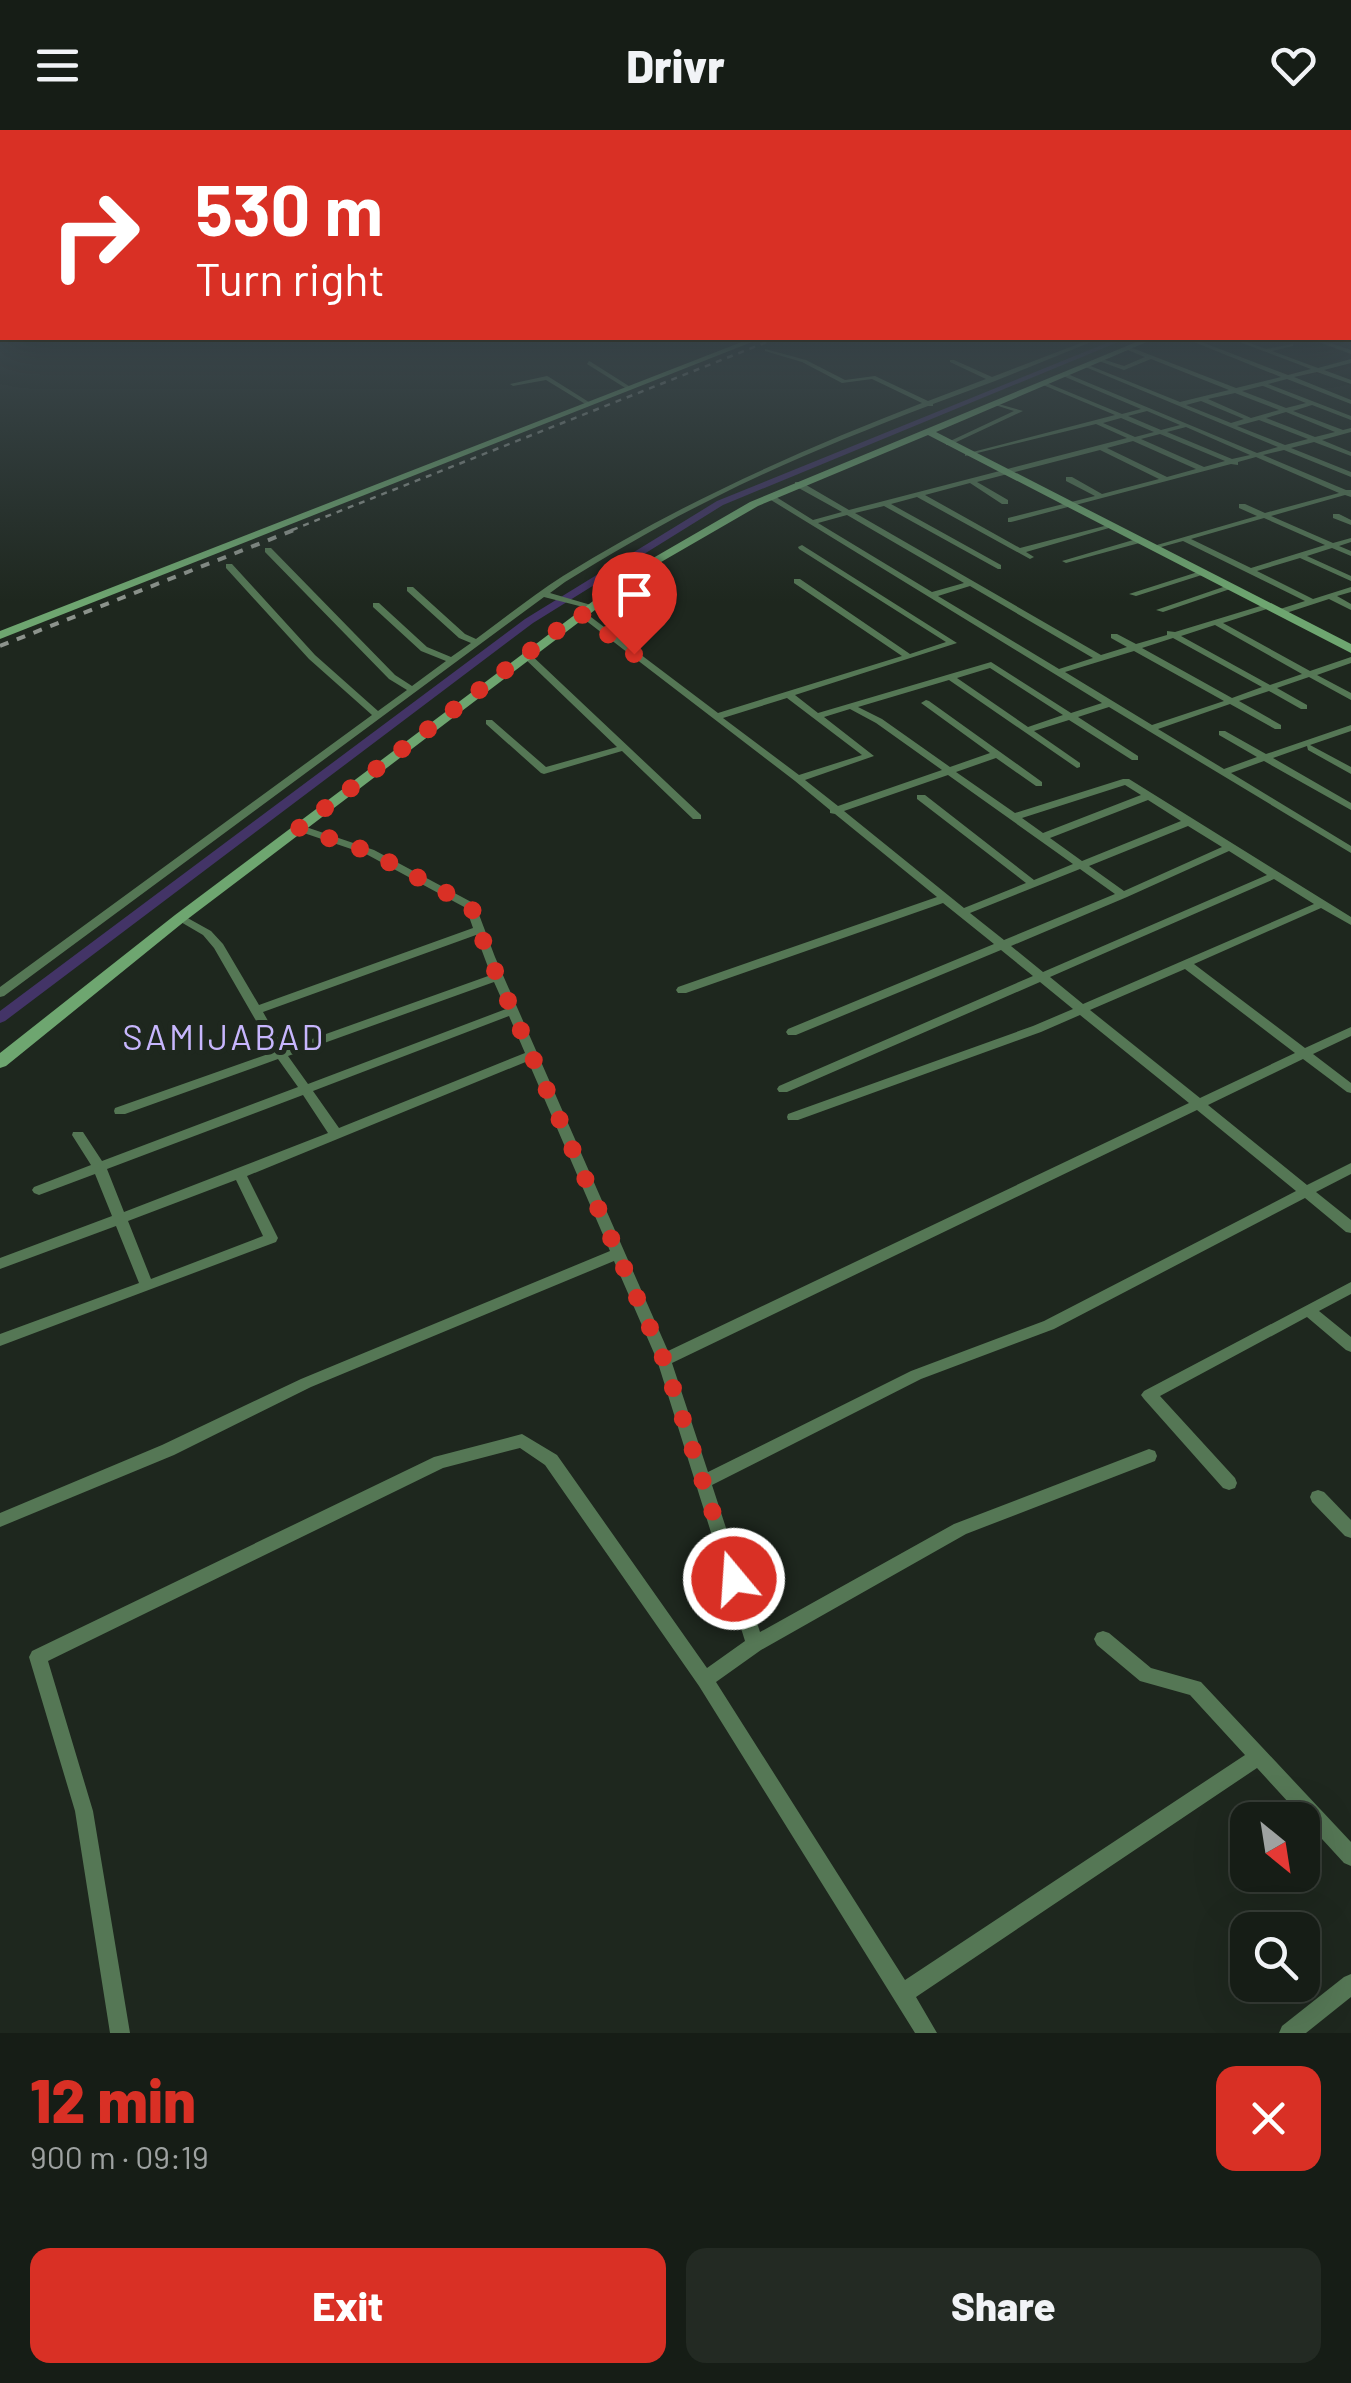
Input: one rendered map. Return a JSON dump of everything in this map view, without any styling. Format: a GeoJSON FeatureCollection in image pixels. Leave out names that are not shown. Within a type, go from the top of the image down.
{"type":"FeatureCollection","features":[{"type":"Feature","properties":{"kind":"street"},"geometry":{"type":"LineString","coordinates":[[0,635],[537,425]]}},
{"type":"Feature","properties":{"kind":"street"},"geometry":{"type":"LineString","coordinates":[[0,992],[478,642],[621,544],[716,493],[883,425]]}},
{"type":"Feature","properties":{"kind":"street"},"geometry":{"type":"LineString","coordinates":[[0,1062],[582,608],[702,531],[798,484],[946,425]]}},
{"type":"Feature","properties":{"kind":"street"},"geometry":{"type":"LineString","coordinates":[[948,444],[990,425]]}},
{"type":"Feature","properties":{"kind":"street"},"geometry":{"type":"LineString","coordinates":[[967,455],[1085,425]]}},
{"type":"Feature","properties":{"kind":"street"},"geometry":{"type":"LineString","coordinates":[[1102,425],[1205,470]]}},
{"type":"Feature","properties":{"kind":"street"},"geometry":{"type":"LineString","coordinates":[[1146,425],[1234,463]]}},
{"type":"Feature","properties":{"kind":"street"},"geometry":{"type":"LineString","coordinates":[[813,522],[1188,425],[1349,493]]}},
{"type":"Feature","properties":{"kind":"street"},"geometry":{"type":"LineString","coordinates":[[1204,432],[1231,425],[1351,475]]}},
{"type":"Feature","properties":{"kind":"street"},"geometry":{"type":"LineString","coordinates":[[1273,425],[1351,458]]}},
{"type":"Feature","properties":{"kind":"street"},"geometry":{"type":"LineString","coordinates":[[928,432],[1349,647]]}},
{"type":"Feature","properties":{"kind":"street"},"geometry":{"type":"LineString","coordinates":[[1012,520],[1348,433]]}},
{"type":"Feature","properties":{"kind":"street"},"geometry":{"type":"LineString","coordinates":[[1100,447],[1168,480]]}},
{"type":"Feature","properties":{"kind":"street"},"geometry":{"type":"LineString","coordinates":[[1305,475],[1351,458]]}},
{"type":"Feature","properties":{"kind":"street"},"geometry":{"type":"LineString","coordinates":[[1068,478],[1103,497]]}},
{"type":"Feature","properties":{"kind":"street"},"geometry":{"type":"LineString","coordinates":[[970,480],[1005,502]]}},
{"type":"Feature","properties":{"kind":"street"},"geometry":{"type":"LineString","coordinates":[[798,484],[1100,658]]}},
{"type":"Feature","properties":{"kind":"street"},"geometry":{"type":"LineString","coordinates":[[1154,547],[1349,493]]}},
{"type":"Feature","properties":{"kind":"street"},"geometry":{"type":"LineString","coordinates":[[917,494],[1030,557]]}},
{"type":"Feature","properties":{"kind":"street"},"geometry":{"type":"LineString","coordinates":[[770,497],[1351,850]]}},
{"type":"Feature","properties":{"kind":"street"},"geometry":{"type":"LineString","coordinates":[[884,503],[998,567]]}},
{"type":"Feature","properties":{"kind":"street"},"geometry":{"type":"LineString","coordinates":[[1242,506],[1351,554]]}},
{"type":"Feature","properties":{"kind":"street"},"geometry":{"type":"LineString","coordinates":[[1336,516],[1351,523]]}},
{"type":"Feature","properties":{"kind":"street"},"geometry":{"type":"LineString","coordinates":[[1020,551],[1112,526]]}},
{"type":"Feature","properties":{"kind":"street"},"geometry":{"type":"LineString","coordinates":[[1185,538],[1313,602]]}},
{"type":"Feature","properties":{"kind":"street"},"geometry":{"type":"LineString","coordinates":[[1066,561],[1140,540]]}},
{"type":"Feature","properties":{"kind":"street"},"geometry":{"type":"LineString","coordinates":[[1250,570],[1351,540]]}},
{"type":"Feature","properties":{"kind":"street"},"geometry":{"type":"LineString","coordinates":[[716,716],[953,643],[802,548]]}},
{"type":"Feature","properties":{"kind":"street"},"geometry":{"type":"LineString","coordinates":[[268,550],[392,676],[413,690]]}},
{"type":"Feature","properties":{"kind":"street"},"geometry":{"type":"LineString","coordinates":[[1300,555],[1351,579]]}},
{"type":"Feature","properties":{"kind":"street"},"geometry":{"type":"LineString","coordinates":[[229,566],[294,640],[378,715]]}},
{"type":"Feature","properties":{"kind":"street"},"geometry":{"type":"LineString","coordinates":[[1133,594],[1204,573]]}},
{"type":"Feature","properties":{"kind":"street"},"geometry":{"type":"LineString","coordinates":[[797,581],[909,657]]}},
{"type":"Feature","properties":{"kind":"street"},"geometry":{"type":"LineString","coordinates":[[934,594],[972,583]]}},
{"type":"Feature","properties":{"kind":"street"},"geometry":{"type":"LineString","coordinates":[[1160,610],[1232,587]]}},
{"type":"Feature","properties":{"kind":"street"},"geometry":{"type":"LineString","coordinates":[[410,590],[462,636],[478,642]]}},
{"type":"Feature","properties":{"kind":"street"},"geometry":{"type":"LineString","coordinates":[[1280,612],[1351,590]]}},
{"type":"Feature","properties":{"kind":"street"},"geometry":{"type":"LineString","coordinates":[[546,595],[582,608],[1351,1228]]}},
{"type":"Feature","properties":{"kind":"street"},"geometry":{"type":"LineString","coordinates":[[1330,596],[1351,606]]}},
{"type":"Feature","properties":{"kind":"street"},"geometry":{"type":"LineString","coordinates":[[376,605],[424,649],[453,661]]}},
{"type":"Feature","properties":{"kind":"street"},"geometry":{"type":"LineString","coordinates":[[1060,671],[1268,606]]}},
{"type":"Feature","properties":{"kind":"street"},"geometry":{"type":"LineString","coordinates":[[1215,622],[1351,698]]}},
{"type":"Feature","properties":{"kind":"street"},"geometry":{"type":"LineString","coordinates":[[1172,634],[1304,707]]}},
{"type":"Feature","properties":{"kind":"street"},"geometry":{"type":"LineString","coordinates":[[1114,636],[1278,727]]}},
{"type":"Feature","properties":{"kind":"street"},"geometry":{"type":"LineString","coordinates":[[525,654],[697,817]]}},
{"type":"Feature","properties":{"kind":"street"},"geometry":{"type":"LineString","coordinates":[[1152,728],[1351,660]]}},
{"type":"Feature","properties":{"kind":"street"},"geometry":{"type":"LineString","coordinates":[[817,716],[991,664],[1134,758]]}},
{"type":"Feature","properties":{"kind":"street"},"geometry":{"type":"LineString","coordinates":[[950,676],[1077,764]]}},
{"type":"Feature","properties":{"kind":"street"},"geometry":{"type":"LineString","coordinates":[[788,694],[869,756],[798,779]]}},
{"type":"Feature","properties":{"kind":"street"},"geometry":{"type":"LineString","coordinates":[[1027,730],[1111,702]]}},
{"type":"Feature","properties":{"kind":"street"},"geometry":{"type":"LineString","coordinates":[[926,703],[1039,784]]}},
{"type":"Feature","properties":{"kind":"street"},"geometry":{"type":"LineString","coordinates":[[850,706],[950,770],[1123,895]]}},
{"type":"Feature","properties":{"kind":"street"},"geometry":{"type":"LineString","coordinates":[[490,722],[544,771],[624,748]]}},
{"type":"Feature","properties":{"kind":"street"},"geometry":{"type":"LineString","coordinates":[[1224,772],[1351,728]]}},
{"type":"Feature","properties":{"kind":"street"},"geometry":{"type":"LineString","coordinates":[[1222,733],[1351,807]]}},
{"type":"Feature","properties":{"kind":"street"},"geometry":{"type":"LineString","coordinates":[[1311,748],[1351,771]]}},
{"type":"Feature","properties":{"kind":"street"},"geometry":{"type":"LineString","coordinates":[[834,811],[997,754]]}},
{"type":"Feature","properties":{"kind":"street"},"geometry":{"type":"LineString","coordinates":[[1014,817],[1126,781],[1351,922]]}},
{"type":"Feature","properties":{"kind":"street"},"geometry":{"type":"LineString","coordinates":[[1043,837],[1149,796]]}},
{"type":"Feature","properties":{"kind":"street"},"geometry":{"type":"LineString","coordinates":[[921,797],[1033,884]]}},
{"type":"Feature","properties":{"kind":"street"},"geometry":{"type":"LineString","coordinates":[[960,913],[1190,822]]}},
{"type":"Feature","properties":{"kind":"street"},"geometry":{"type":"LineString","coordinates":[[299,828],[370,852],[471,906],[512,1011],[664,1360],[755,1644]]}},
{"type":"Feature","properties":{"kind":"street"},"geometry":{"type":"LineString","coordinates":[[792,1032],[1230,847]]}},
{"type":"Feature","properties":{"kind":"street"},"geometry":{"type":"LineString","coordinates":[[783,1089],[1275,875]]}},
{"type":"Feature","properties":{"kind":"street"},"geometry":{"type":"LineString","coordinates":[[682,990],[942,898]]}},
{"type":"Feature","properties":{"kind":"street"},"geometry":{"type":"LineString","coordinates":[[793,1117],[1081,1010],[1322,904]]}},
{"type":"Feature","properties":{"kind":"street"},"geometry":{"type":"LineString","coordinates":[[180,918],[207,933],[219,946],[281,1054],[336,1134]]}},
{"type":"Feature","properties":{"kind":"street"},"geometry":{"type":"LineString","coordinates":[[258,1009],[480,930]]}},
{"type":"Feature","properties":{"kind":"street"},"geometry":{"type":"LineString","coordinates":[[1186,964],[1351,1089]]}},
{"type":"Feature","properties":{"kind":"street"},"geometry":{"type":"LineString","coordinates":[[120,1111],[498,978]]}},
{"type":"Feature","properties":{"kind":"street"},"geometry":{"type":"LineString","coordinates":[[39,1190],[512,1011]]}},
{"type":"Feature","properties":{"kind":"street"},"geometry":{"type":"LineString","coordinates":[[664,1360],[1351,1030]]}},
{"type":"Feature","properties":{"kind":"street"},"geometry":{"type":"LineString","coordinates":[[0,1264],[239,1174],[532,1055]]}},
{"type":"Feature","properties":{"kind":"street"},"geometry":{"type":"LineString","coordinates":[[78,1134],[99,1166],[147,1286]]}},
{"type":"Feature","properties":{"kind":"street"},"geometry":{"type":"LineString","coordinates":[[703,1482],[916,1376],[1049,1325],[1351,1168]]}},
{"type":"Feature","properties":{"kind":"street"},"geometry":{"type":"LineString","coordinates":[[0,1340],[271,1238],[239,1174]]}},
{"type":"Feature","properties":{"kind":"street"},"geometry":{"type":"LineString","coordinates":[[0,1520],[168,1450],[306,1383],[618,1254]]}},
{"type":"Feature","properties":{"kind":"street"},"geometry":{"type":"LineString","coordinates":[[1229,1483],[1148,1395],[1351,1287]]}},
{"type":"Feature","properties":{"kind":"street"},"geometry":{"type":"LineString","coordinates":[[1308,1310],[1351,1346]]}},
{"type":"Feature","properties":{"kind":"street"},"geometry":{"type":"LineString","coordinates":[[120,2033],[84,1811],[38,1657],[440,1462],[522,1441],[552,1460],[705,1680],[927,2033]]}},
{"type":"Feature","properties":{"kind":"street"},"geometry":{"type":"LineString","coordinates":[[705,1680],[755,1644],[960,1529],[1149,1456]]}},
{"type":"Feature","properties":{"kind":"street"},"geometry":{"type":"LineString","coordinates":[[1318,1498],[1351,1531]]}},
{"type":"Feature","properties":{"kind":"street"},"geometry":{"type":"LineString","coordinates":[[1103,1638],[1146,1674],[1195,1688],[1351,1856]]}},
{"type":"Feature","properties":{"kind":"street"},"geometry":{"type":"LineString","coordinates":[[902,1994],[1260,1756]]}},
{"type":"Feature","properties":{"kind":"street"},"geometry":{"type":"LineString","coordinates":[[1290,2033],[1351,1984]]}},
{"type":"Feature","properties":{"kind":"waterway"},"geometry":{"type":"LineString","coordinates":[[0,1018],[529,621],[720,503],[911,425]]}},
{"type":"Feature","properties":{"kind":"railway"},"geometry":{"type":"LineString","coordinates":[[292,530],[558,425]]}},
{"type":"Feature","properties":{"kind":"railway"},"geometry":{"type":"LineString","coordinates":[[0,646],[299,528]]}},
{"type":"Feature","properties":{"kind":"district","name":"SAMIJABAD"},"geometry":{"type":"Point","coordinates":[224,1036]}},
{"type":"Feature","properties":{"kind":"route"},"geometry":{"type":"LineString","coordinates":[[634,654],[580,613],[299,828],[370,852],[471,906],[489,957],[664,1360],[734,1579]]}}]}
